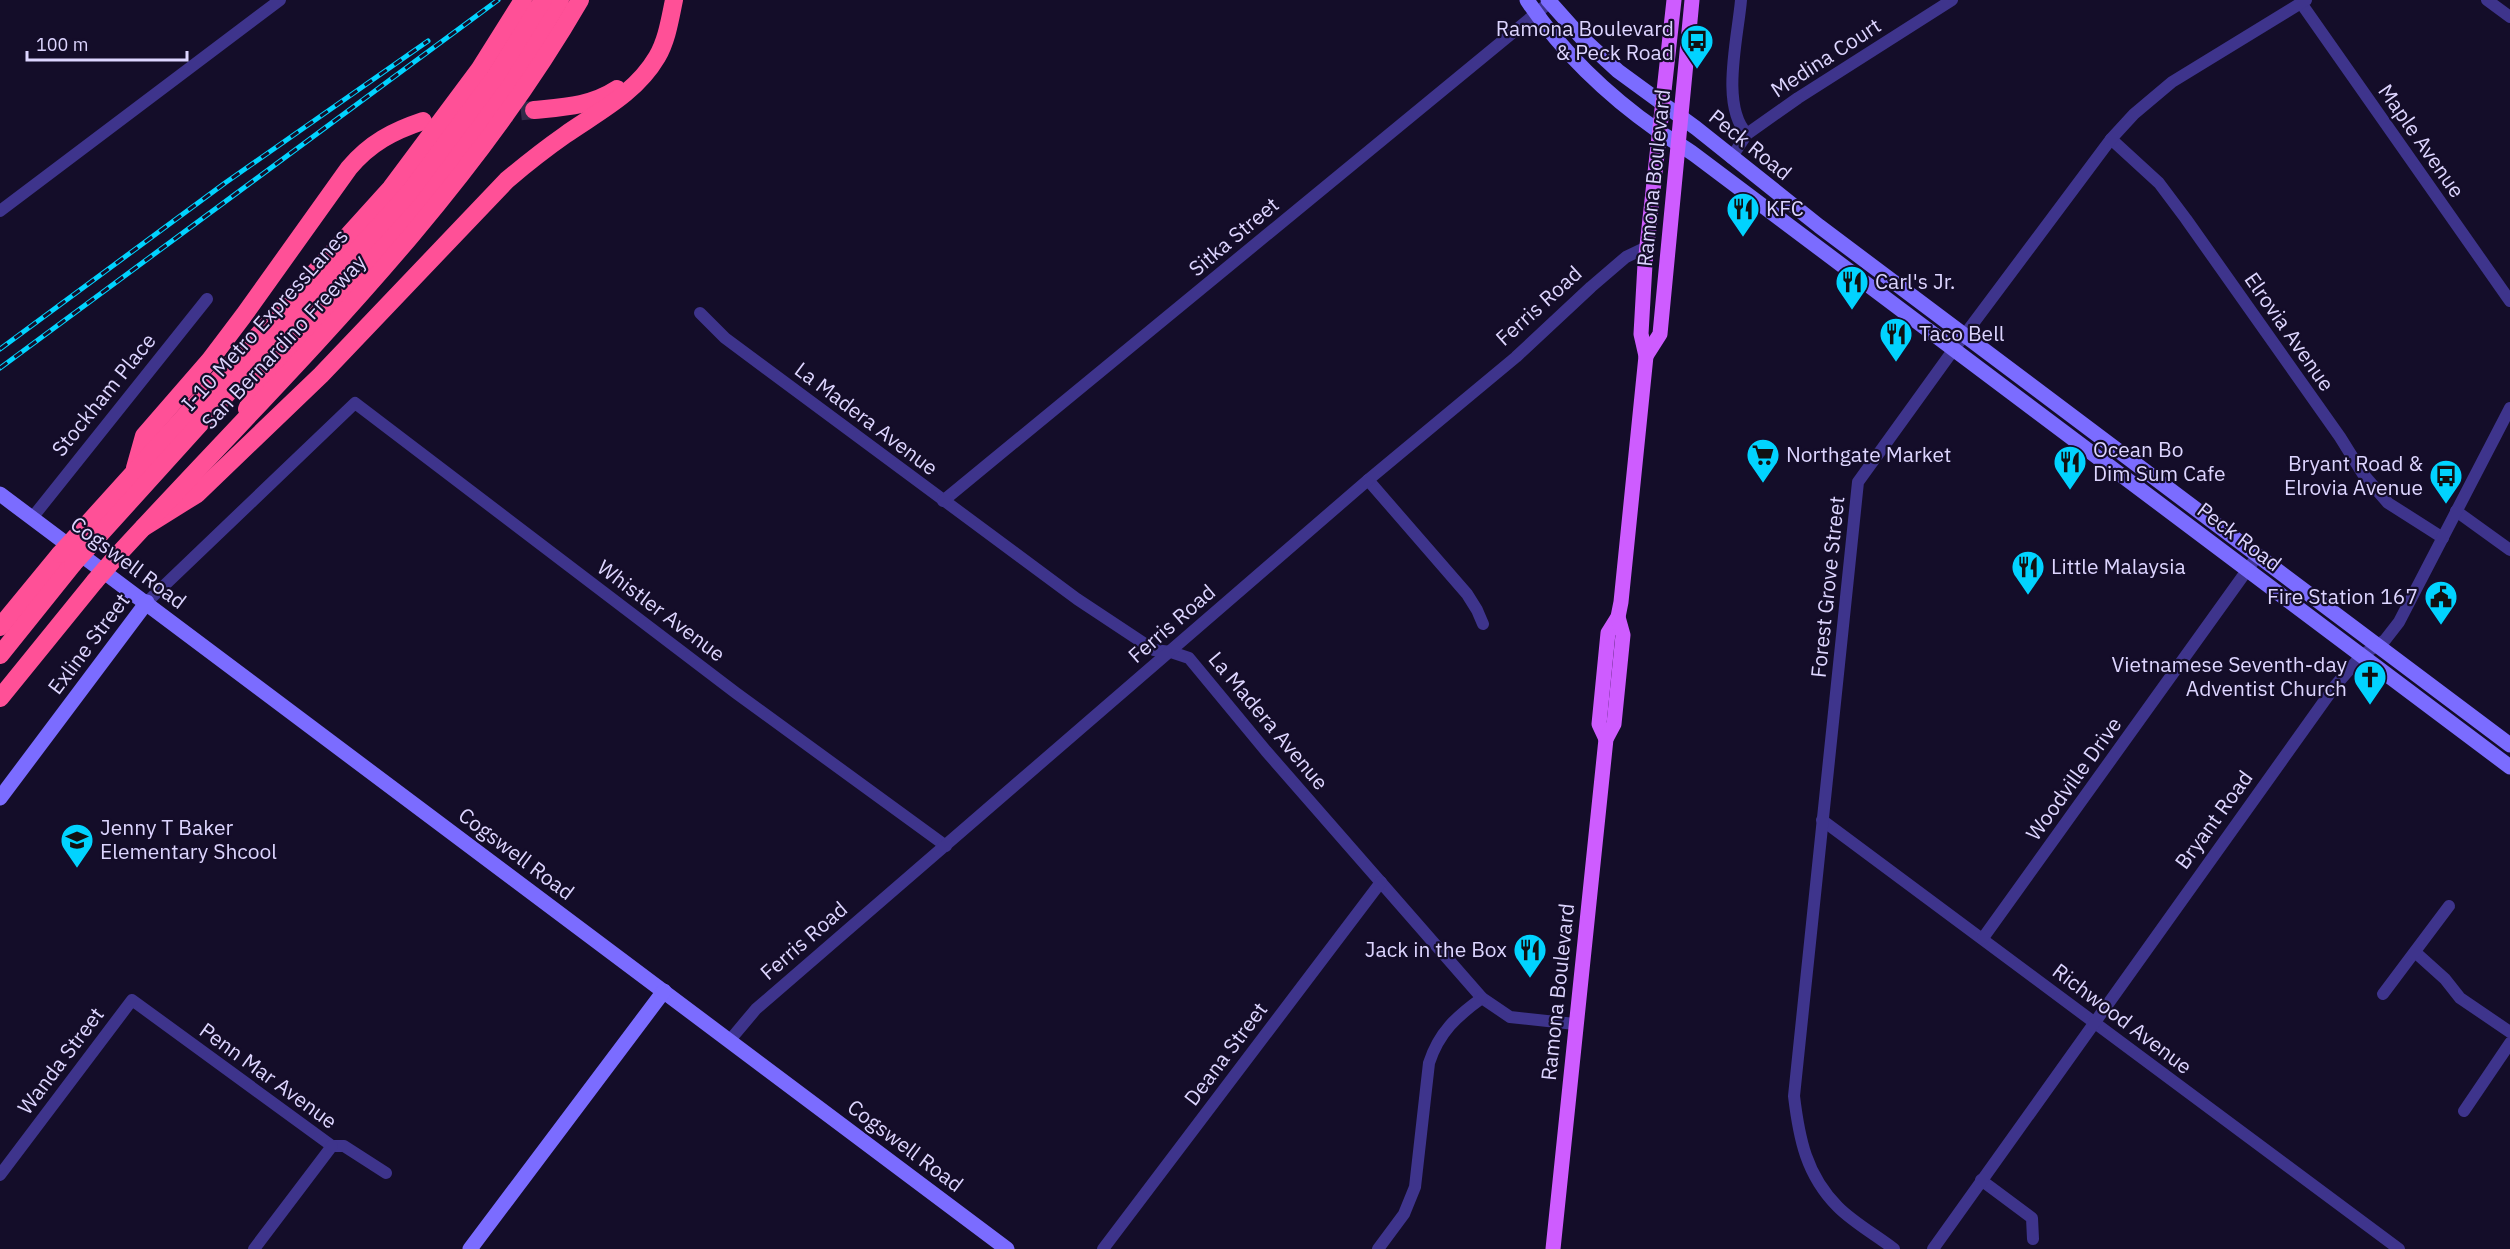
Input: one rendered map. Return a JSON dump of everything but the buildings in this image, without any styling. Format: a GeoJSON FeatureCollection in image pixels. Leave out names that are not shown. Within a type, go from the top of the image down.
{"type":"FeatureCollection","features":[{"type":"Feature","properties":{"kind":"highway","name":"San Bernardino Freeway"},"geometry":{"type":"LineString","coordinates":[[0,627],[67,559],[87,536],[134,472],[391,188],[479,70],[523,0]]}},
{"type":"Feature","properties":{"kind":"highway","name":"I-10 Metro ExpressLanes"},"geometry":{"type":"LineString","coordinates":[[87,536],[408,194],[495,77],[543,0]]}},
{"type":"Feature","properties":{"kind":"highway","name":"I-10 Metro ExpressLanes"},"geometry":{"type":"LineString","coordinates":[[242,422],[257,386],[393,235],[466,143],[516,72],[560,0]]}},
{"type":"Feature","properties":{"kind":"highway","name":"San Bernardino Freeway"},"geometry":{"type":"LineString","coordinates":[[0,698],[115,558],[242,422],[435,207],[518,98],[580,0]]}},
{"type":"Feature","properties":{"kind":"highway"},"geometry":{"type":"LineString","coordinates":[[534,110],[587,104],[616,90],[641,66],[649,52],[656,37],[663,0]]}},
{"type":"Feature","properties":{"kind":"highway"},"geometry":{"type":"LineString","coordinates":[[144,527],[197,494],[321,375],[507,180],[535,156],[604,110],[642,78],[658,56],[664,42],[674,0]]}},
{"type":"Feature","properties":{"kind":"highway"},"geometry":{"type":"LineString","coordinates":[[134,472],[144,436],[210,360],[349,168],[361,154],[380,139],[423,122]]}},
{"type":"Feature","properties":{"kind":"highway"},"geometry":{"type":"LineString","coordinates":[[0,655],[67,559]]}},
{"type":"Feature","properties":{"kind":"main road","name":"Ramona Boulevard"},"geometry":{"type":"LineString","coordinates":[[1553,1249],[1575,1024],[1581,993],[1605,739],[1614,724],[1623,635],[1618,617],[1646,356],[1641,334],[1647,247],[1674,0]]}},
{"type":"Feature","properties":{"kind":"main road","name":"Ramona Boulevard"},"geometry":{"type":"LineString","coordinates":[[1646,356],[1660,334],[1692,0]]}},
{"type":"Feature","properties":{"kind":"main road","name":"Peck Road"},"geometry":{"type":"LineString","coordinates":[[1549,1],[1581,37],[1618,71],[1681,117],[1819,226],[2510,745]]}},
{"type":"Feature","properties":{"kind":"main road","name":"Peck Road"},"geometry":{"type":"LineString","coordinates":[[1531,6],[1567,50],[1605,87],[1659,132],[1678,143],[2510,767]]}},
{"type":"Feature","properties":{"kind":"main road"},"geometry":{"type":"LineString","coordinates":[[1808,241],[1819,226]]}},
{"type":"Feature","properties":{"kind":"main road"},"geometry":{"type":"LineString","coordinates":[[2112,469],[2123,454]]}},
{"type":"Feature","properties":{"kind":"main road","name":"Cogswell Road"},"geometry":{"type":"LineString","coordinates":[[0,494],[1007,1249]]}},
{"type":"Feature","properties":{"kind":"main road","name":"Exline Street"},"geometry":{"type":"LineString","coordinates":[[0,798],[147,603]]}},
{"type":"Feature","properties":{"kind":"main road"},"geometry":{"type":"LineString","coordinates":[[471,1249],[664,991]]}},
{"type":"Feature","properties":{"kind":"street"},"geometry":{"type":"LineString","coordinates":[[2,206],[280,0]]}},
{"type":"Feature","properties":{"kind":"street"},"geometry":{"type":"LineString","coordinates":[[1741,0],[1731,91],[1736,116],[1747,134]]}},
{"type":"Feature","properties":{"kind":"street","name":"Medina Court"},"geometry":{"type":"LineString","coordinates":[[1731,158],[1747,134],[1798,98],[1952,0]]}},
{"type":"Feature","properties":{"kind":"street"},"geometry":{"type":"LineString","coordinates":[[2487,0],[2510,17]]}},
{"type":"Feature","properties":{"kind":"street","name":"Sitka Street"},"geometry":{"type":"LineString","coordinates":[[943,501],[1531,6],[1549,1]]}},
{"type":"Feature","properties":{"kind":"street","name":"Forest Grove Street"},"geometry":{"type":"LineString","coordinates":[[1894,1249],[1838,1207],[1813,1172],[1798,1136],[1794,1096],[1858,482],[2111,139],[2134,114],[2172,82],[2303,2]]}},
{"type":"Feature","properties":{"kind":"street","name":"Maple Avenue"},"geometry":{"type":"LineString","coordinates":[[2303,2],[2510,302]]}},
{"type":"Feature","properties":{"kind":"street","name":"Elrovia Avenue"},"geometry":{"type":"LineString","coordinates":[[2111,139],[2159,183],[2340,437],[2363,474],[2388,503],[2443,538]]}},
{"type":"Feature","properties":{"kind":"street","name":"Ferris Road"},"geometry":{"type":"LineString","coordinates":[[730,1040],[756,1009],[1368,480],[1515,357],[1626,257],[1647,247]]}},
{"type":"Feature","properties":{"kind":"street","name":"Stockham Place"},"geometry":{"type":"LineString","coordinates":[[32,518],[207,299]]}},
{"type":"Feature","properties":{"kind":"street","name":"La Madera Avenue"},"geometry":{"type":"LineString","coordinates":[[700,313],[724,338],[1077,599],[1154,650],[1171,652],[1189,658],[1482,998],[1510,1017],[1575,1024]]}},
{"type":"Feature","properties":{"kind":"street","name":"Exline Street"},"geometry":{"type":"LineString","coordinates":[[147,603],[356,403]]}},
{"type":"Feature","properties":{"kind":"street","name":"Whistler Avenue"},"geometry":{"type":"LineString","coordinates":[[356,403],[729,687],[946,846]]}},
{"type":"Feature","properties":{"kind":"street","name":"Bryant Road"},"geometry":{"type":"LineString","coordinates":[[1933,1249],[2335,686],[2361,656],[2385,640],[2399,622],[2510,408]]}},
{"type":"Feature","properties":{"kind":"street"},"geometry":{"type":"LineString","coordinates":[[1368,480],[1467,594],[1483,624]]}},
{"type":"Feature","properties":{"kind":"street"},"geometry":{"type":"LineString","coordinates":[[2456,511],[2510,550]]}},
{"type":"Feature","properties":{"kind":"street","name":"Woodville Drive"},"geometry":{"type":"LineString","coordinates":[[1983,938],[2258,555]]}},
{"type":"Feature","properties":{"kind":"street","name":"Richwood Avenue"},"geometry":{"type":"LineString","coordinates":[[1822,820],[2399,1249]]}},
{"type":"Feature","properties":{"kind":"street","name":"Deana Street"},"geometry":{"type":"LineString","coordinates":[[1103,1249],[1381,882]]}},
{"type":"Feature","properties":{"kind":"street"},"geometry":{"type":"LineString","coordinates":[[2383,994],[2449,906]]}},
{"type":"Feature","properties":{"kind":"street"},"geometry":{"type":"LineString","coordinates":[[2415,952],[2445,980],[2460,998],[2510,1032]]}},
{"type":"Feature","properties":{"kind":"street"},"geometry":{"type":"LineString","coordinates":[[1378,1249],[1404,1215],[1415,1187],[1429,1063],[1435,1046],[1456,1017],[1482,998]]}},
{"type":"Feature","properties":{"kind":"street","name":"Penn Mar Avenue"},"geometry":{"type":"LineString","coordinates":[[132,1000],[332,1146],[344,1146],[386,1173]]}},
{"type":"Feature","properties":{"kind":"street","name":"Wanda Street"},"geometry":{"type":"LineString","coordinates":[[0,1175],[132,1000]]}},
{"type":"Feature","properties":{"kind":"street"},"geometry":{"type":"LineString","coordinates":[[2464,1111],[2510,1043]]}},
{"type":"Feature","properties":{"kind":"street"},"geometry":{"type":"LineString","coordinates":[[254,1249],[332,1146]]}},
{"type":"Feature","properties":{"kind":"street"},"geometry":{"type":"LineString","coordinates":[[1981,1180],[2032,1218],[2033,1239]]}},
{"type":"Feature","properties":{"kind":"tunnel"},"geometry":{"type":"LineString","coordinates":[[494,114],[534,110]]}},
{"type":"Feature","properties":{"kind":"railway"},"geometry":{"type":"LineString","coordinates":[[0,368],[498,0]]}},
{"type":"Feature","properties":{"kind":"railway"},"geometry":{"type":"LineString","coordinates":[[0,349],[225,183],[428,41]]}},
{"type":"Feature","properties":{"kind":"place","name":"Ramona Boulevard & Peck Road"},"geometry":{"type":"Point","coordinates":[1697,70]}},
{"type":"Feature","properties":{"kind":"place","name":"KFC"},"geometry":{"type":"Point","coordinates":[1743,238]}},
{"type":"Feature","properties":{"kind":"place","name":"Carl's Jr."},"geometry":{"type":"Point","coordinates":[1852,311]}},
{"type":"Feature","properties":{"kind":"place","name":"Taco Bell"},"geometry":{"type":"Point","coordinates":[1896,363]}},
{"type":"Feature","properties":{"kind":"place","name":"Northgate Market"},"geometry":{"type":"Point","coordinates":[1763,484]}},
{"type":"Feature","properties":{"kind":"place","name":"Ocean Bo Dim Sum Cafe"},"geometry":{"type":"Point","coordinates":[2070,491]}},
{"type":"Feature","properties":{"kind":"place","name":"Bryant Road & Elrovia Avenue"},"geometry":{"type":"Point","coordinates":[2446,505]}},
{"type":"Feature","properties":{"kind":"place","name":"Little Malaysia"},"geometry":{"type":"Point","coordinates":[2028,596]}},
{"type":"Feature","properties":{"kind":"place","name":"Fire Station 167"},"geometry":{"type":"Point","coordinates":[2441,626]}},
{"type":"Feature","properties":{"kind":"place","name":"Vietnamese Seventh-day Adventist Church"},"geometry":{"type":"Point","coordinates":[2370,706]}},
{"type":"Feature","properties":{"kind":"place","name":"Jenny T Baker Elementary Shcool"},"geometry":{"type":"Point","coordinates":[77,869]}},
{"type":"Feature","properties":{"kind":"place","name":"Jack in the Box"},"geometry":{"type":"Point","coordinates":[1530,979]}}]}
